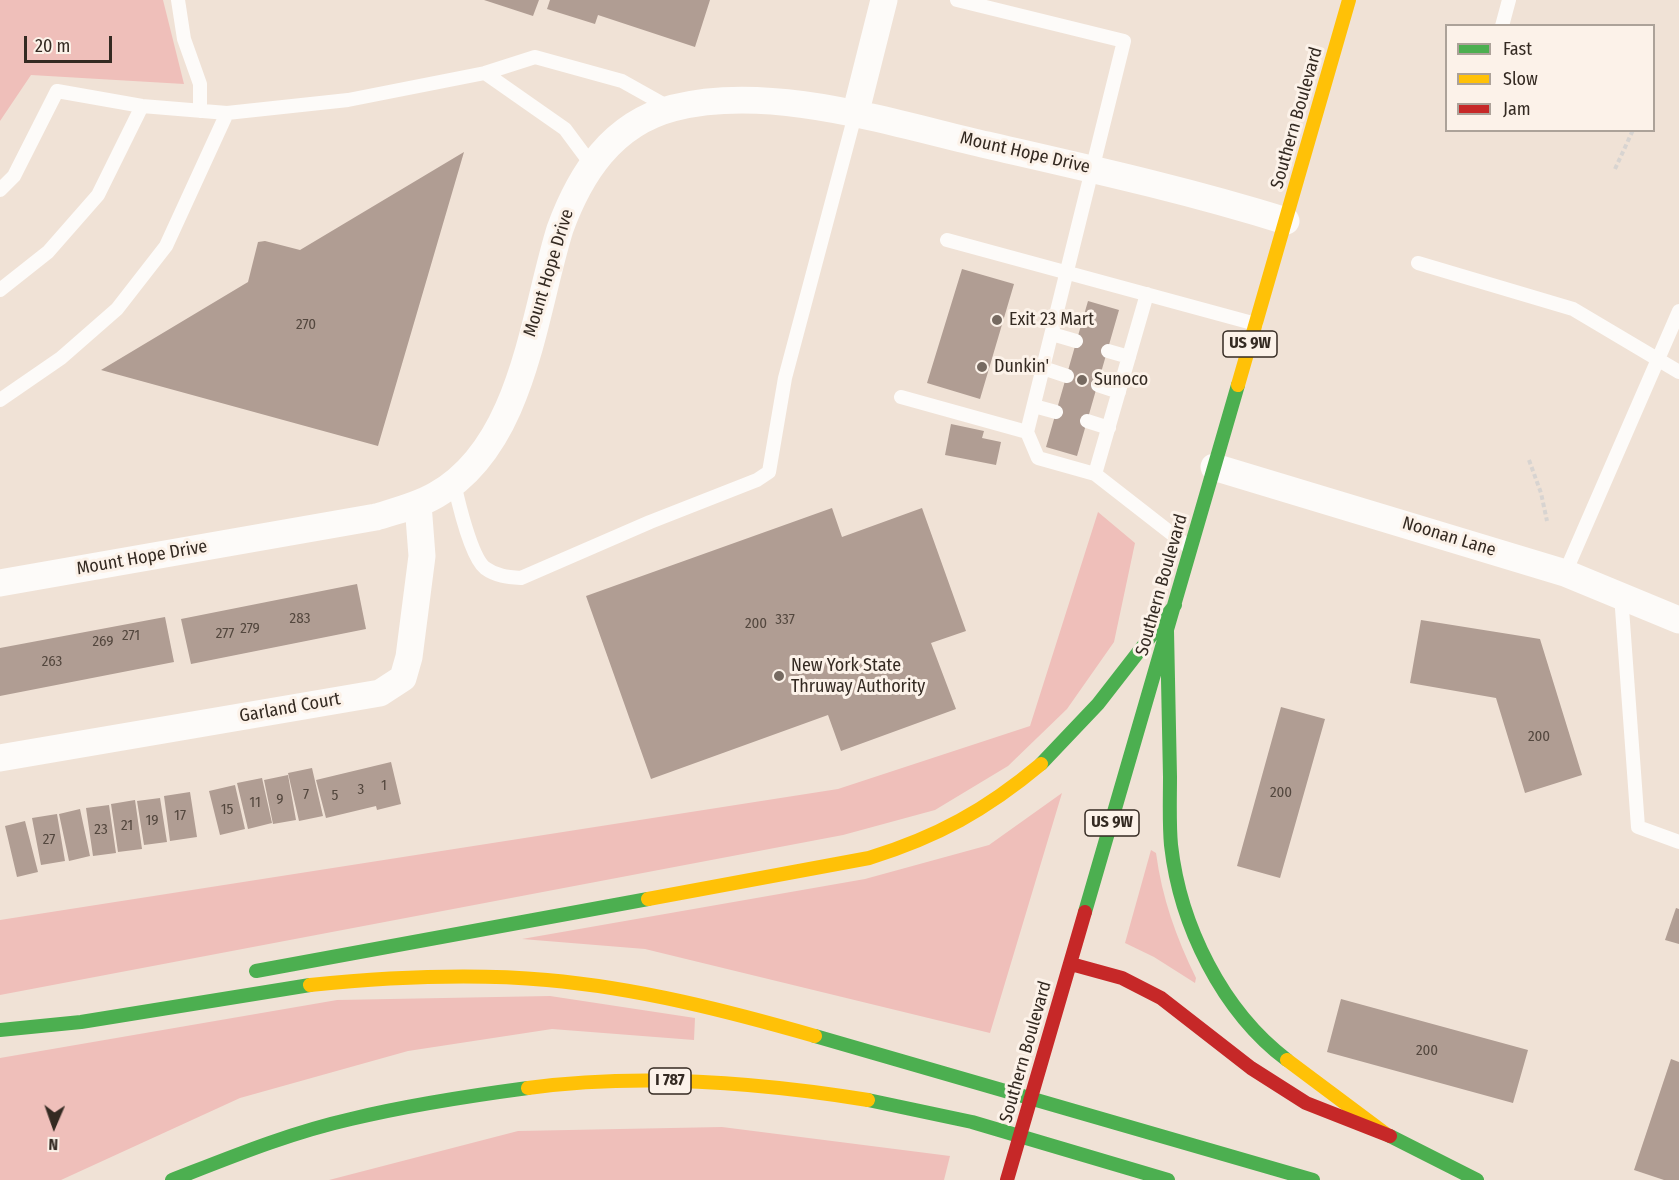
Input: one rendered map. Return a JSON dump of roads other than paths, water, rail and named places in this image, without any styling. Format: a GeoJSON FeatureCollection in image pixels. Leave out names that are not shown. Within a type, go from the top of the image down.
{"type":"FeatureCollection","features":[{"type":"Feature","properties":{"kind":"main road","name":"Southern Boulevard"},"geometry":{"type":"LineString","coordinates":[[1007,1180],[1192,549],[1349,0]]}},
{"type":"Feature","properties":{"kind":"main road"},"geometry":{"type":"LineString","coordinates":[[240,974],[829,866],[869,858],[937,835],[1017,786],[1042,764],[1109,694],[1175,605]]}},
{"type":"Feature","properties":{"kind":"main road"},"geometry":{"type":"LineString","coordinates":[[1167,631],[1171,846],[1183,904],[1196,939],[1229,999],[1267,1045],[1386,1134]]}},
{"type":"Feature","properties":{"kind":"main road"},"geometry":{"type":"LineString","coordinates":[[1071,964],[1122,978],[1143,988],[1177,1009],[1251,1068],[1306,1103],[1386,1134],[1476,1180]]}},
{"type":"Feature","properties":{"kind":"main road"},"geometry":{"type":"LineString","coordinates":[[0,1030],[81,1022],[298,986],[390,977],[440,976],[558,981],[722,1009],[1313,1180]]}},
{"type":"Feature","properties":{"kind":"main road"},"geometry":{"type":"LineString","coordinates":[[0,1023],[54,1010]]}},
{"type":"Feature","properties":{"kind":"main road","name":"I 787"},"geometry":{"type":"LineString","coordinates":[[172,1180],[272,1142],[384,1111],[478,1093],[587,1082],[637,1081],[792,1088],[909,1107],[1168,1180]]}},
{"type":"Feature","properties":{"kind":"street"},"geometry":{"type":"LineString","coordinates":[[855,115],[884,0]]}},
{"type":"Feature","properties":{"kind":"street","name":"Mount Hope Drive"},"geometry":{"type":"LineString","coordinates":[[0,584],[376,517],[418,504],[454,483],[489,445],[512,400],[560,229],[568,207],[591,164],[628,130],[672,109],[706,103],[764,102],[855,115],[1217,199],[1286,221]]}},
{"type":"Feature","properties":{"kind":"street","name":"Noonan Lane"},"geometry":{"type":"LineString","coordinates":[[1214,467],[1565,573],[1679,620]]}},
{"type":"Feature","properties":{"kind":"street","name":"Garland Court"},"geometry":{"type":"LineString","coordinates":[[0,758],[380,693],[403,678],[410,657],[422,556],[418,504]]}},
{"type":"Feature","properties":{"kind":"lane"},"geometry":{"type":"LineString","coordinates":[[178,0],[184,39],[200,84],[200,111]]}},
{"type":"Feature","properties":{"kind":"lane"},"geometry":{"type":"LineString","coordinates":[[957,0],[1124,41],[1027,432],[1038,458],[1095,474],[1192,549]]}},
{"type":"Feature","properties":{"kind":"lane"},"geometry":{"type":"LineString","coordinates":[[1503,24],[1509,0]]}},
{"type":"Feature","properties":{"kind":"lane"},"geometry":{"type":"LineString","coordinates":[[0,190],[14,176],[57,92],[142,106],[227,113],[348,100],[484,73],[535,57],[622,81],[672,109]]}},
{"type":"Feature","properties":{"kind":"lane"},"geometry":{"type":"LineString","coordinates":[[484,73],[565,129],[591,164]]}},
{"type":"Feature","properties":{"kind":"lane"},"geometry":{"type":"LineString","coordinates":[[0,290],[48,252],[98,195],[142,106]]}},
{"type":"Feature","properties":{"kind":"lane"},"geometry":{"type":"LineString","coordinates":[[0,400],[61,358],[117,309],[166,246],[227,113]]}},
{"type":"Feature","properties":{"kind":"lane"},"geometry":{"type":"LineString","coordinates":[[454,483],[462,520],[483,566],[501,577],[521,578],[650,522],[757,480],[769,472],[785,378],[855,115]]}},
{"type":"Feature","properties":{"kind":"lane"},"geometry":{"type":"LineString","coordinates":[[947,240],[1256,324]]}},
{"type":"Feature","properties":{"kind":"lane"},"geometry":{"type":"LineString","coordinates":[[1418,263],[1573,309],[1679,372]]}},
{"type":"Feature","properties":{"kind":"lane"},"geometry":{"type":"LineString","coordinates":[[1095,474],[1147,294]]}},
{"type":"Feature","properties":{"kind":"lane"},"geometry":{"type":"LineString","coordinates":[[1565,573],[1679,311]]}},
{"type":"Feature","properties":{"kind":"lane"},"geometry":{"type":"LineString","coordinates":[[1052,334],[1076,341]]}},
{"type":"Feature","properties":{"kind":"lane"},"geometry":{"type":"LineString","coordinates":[[1108,351],[1129,357]]}},
{"type":"Feature","properties":{"kind":"lane"},"geometry":{"type":"LineString","coordinates":[[1043,368],[1066,376]]}},
{"type":"Feature","properties":{"kind":"lane"},"geometry":{"type":"LineString","coordinates":[[1098,385],[1119,392]]}},
{"type":"Feature","properties":{"kind":"lane"},"geometry":{"type":"LineString","coordinates":[[901,397],[1027,432]]}},
{"type":"Feature","properties":{"kind":"lane"},"geometry":{"type":"LineString","coordinates":[[1034,406],[1056,412]]}},
{"type":"Feature","properties":{"kind":"lane"},"geometry":{"type":"LineString","coordinates":[[1087,422],[1108,428]]}},
{"type":"Feature","properties":{"kind":"lane"},"geometry":{"type":"LineString","coordinates":[[1621,595],[1638,827],[1679,842]]}},
{"type":"Feature","properties":{"kind":"place","name":"Exit 23 Mart"},"geometry":{"type":"Point","coordinates":[997,320]}},
{"type":"Feature","properties":{"kind":"place","name":"Dunkin'"},"geometry":{"type":"Point","coordinates":[982,367]}},
{"type":"Feature","properties":{"kind":"place","name":"Sunoco"},"geometry":{"type":"Point","coordinates":[1082,380]}},
{"type":"Feature","properties":{"kind":"place","name":"New York State Thruway Authority"},"geometry":{"type":"Point","coordinates":[779,676]}}]}
